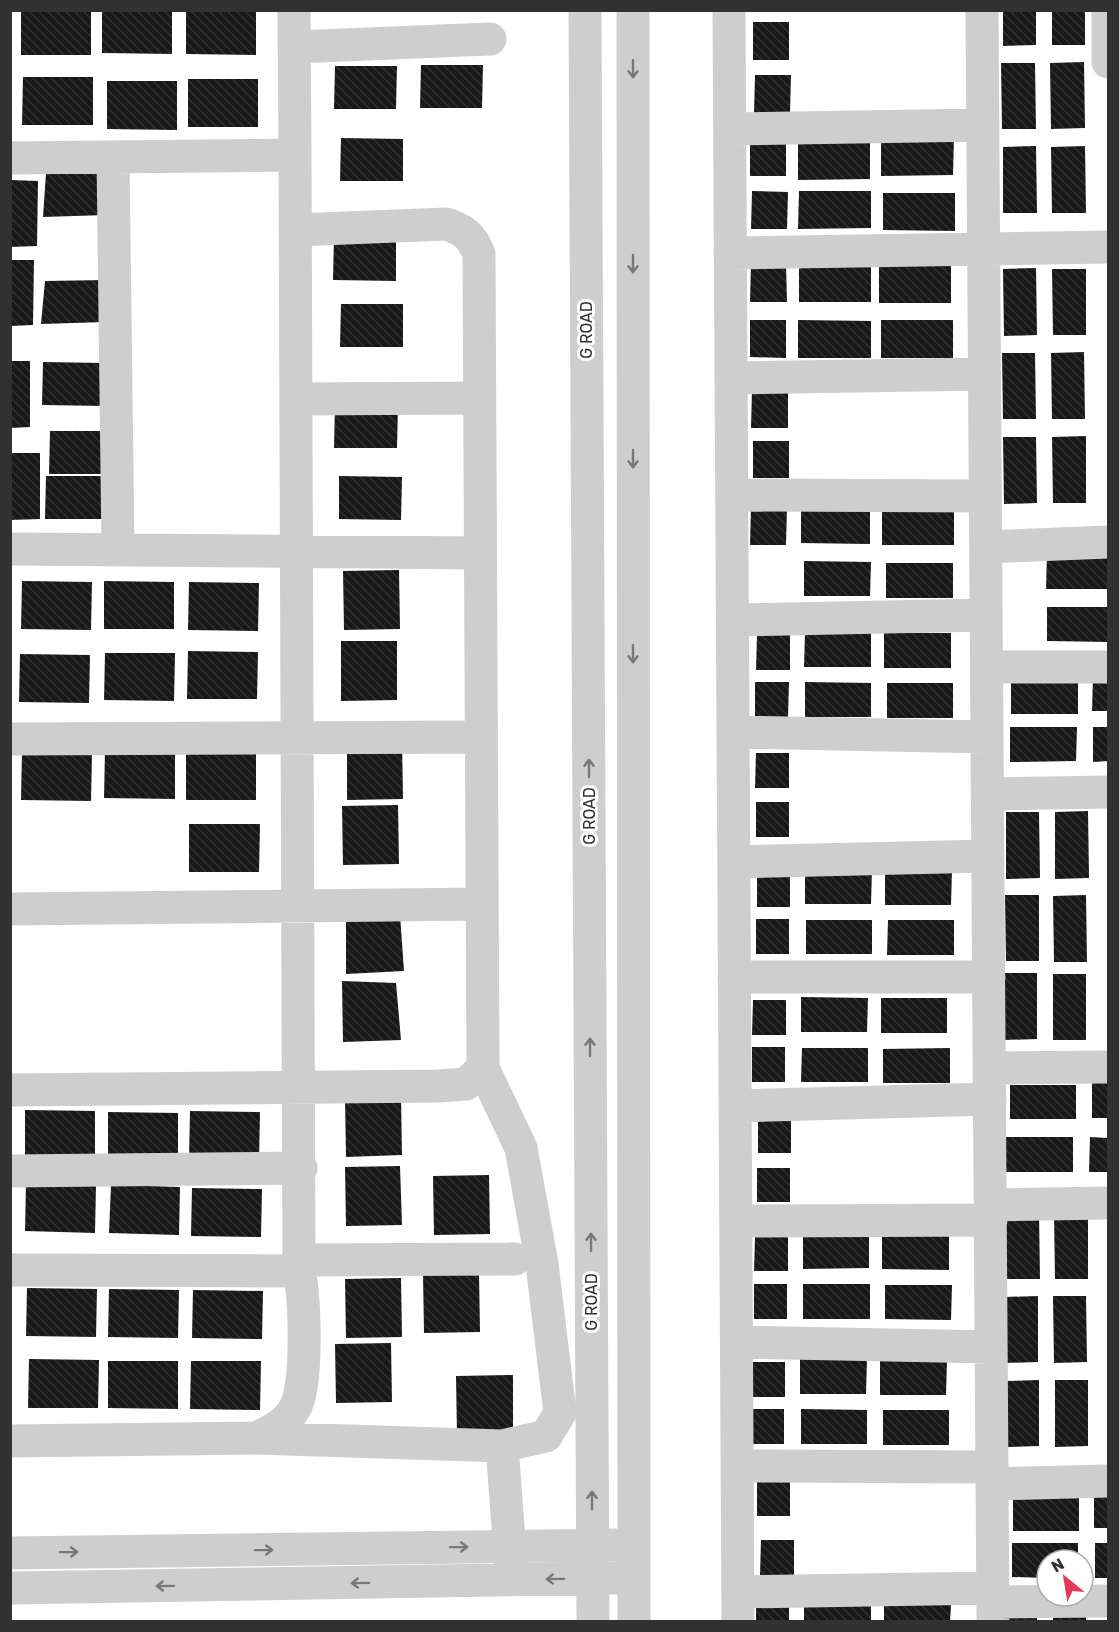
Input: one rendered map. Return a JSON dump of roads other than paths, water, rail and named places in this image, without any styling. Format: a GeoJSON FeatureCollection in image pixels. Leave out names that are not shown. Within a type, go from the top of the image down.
{"type":"FeatureCollection","features":[{"type":"Feature","properties":{"kind":"street"},"geometry":{"type":"LineString","coordinates":[[257,1438],[282,1425],[297,1406],[303,1382],[300,1265],[294,10]]}},
{"type":"Feature","properties":{"kind":"street","name":"G ROAD"},"geometry":{"type":"LineString","coordinates":[[585,10],[592,1622]]}},
{"type":"Feature","properties":{"kind":"street"},"geometry":{"type":"LineString","coordinates":[[633,10],[634,1622]]}},
{"type":"Feature","properties":{"kind":"street"},"geometry":{"type":"LineString","coordinates":[[729,10],[738,1607],[1108,1601]]}},
{"type":"Feature","properties":{"kind":"street"},"geometry":{"type":"LineString","coordinates":[[982,10],[993,1604]]}},
{"type":"Feature","properties":{"kind":"street"},"geometry":{"type":"LineString","coordinates":[[1108,10],[1108,62]]}},
{"type":"Feature","properties":{"kind":"street"},"geometry":{"type":"LineString","coordinates":[[294,47],[490,39]]}},
{"type":"Feature","properties":{"kind":"street"},"geometry":{"type":"LineString","coordinates":[[730,129],[983,125]]}},
{"type":"Feature","properties":{"kind":"street"},"geometry":{"type":"LineString","coordinates":[[10,158],[295,155]]}},
{"type":"Feature","properties":{"kind":"street"},"geometry":{"type":"LineString","coordinates":[[113,157],[118,550]]}},
{"type":"Feature","properties":{"kind":"street"},"geometry":{"type":"LineString","coordinates":[[10,1441],[257,1438],[502,1446],[546,1436],[560,1413],[542,1264],[521,1148],[483,1068],[479,254],[473,240],[463,230],[446,224],[296,230]]}},
{"type":"Feature","properties":{"kind":"street"},"geometry":{"type":"LineString","coordinates":[[730,253],[1108,247]]}},
{"type":"Feature","properties":{"kind":"street"},"geometry":{"type":"LineString","coordinates":[[731,378],[984,374]]}},
{"type":"Feature","properties":{"kind":"street"},"geometry":{"type":"LineString","coordinates":[[297,399],[479,398]]}},
{"type":"Feature","properties":{"kind":"street"},"geometry":{"type":"LineString","coordinates":[[732,495],[985,496]]}},
{"type":"Feature","properties":{"kind":"street"},"geometry":{"type":"LineString","coordinates":[[986,547],[1108,542]]}},
{"type":"Feature","properties":{"kind":"street"},"geometry":{"type":"LineString","coordinates":[[10,549],[480,553]]}},
{"type":"Feature","properties":{"kind":"street"},"geometry":{"type":"LineString","coordinates":[[733,620],[986,615]]}},
{"type":"Feature","properties":{"kind":"street"},"geometry":{"type":"LineString","coordinates":[[987,667],[1108,667]]}},
{"type":"Feature","properties":{"kind":"street"},"geometry":{"type":"LineString","coordinates":[[733,732],[987,737]]}},
{"type":"Feature","properties":{"kind":"street"},"geometry":{"type":"LineString","coordinates":[[10,739],[481,737]]}},
{"type":"Feature","properties":{"kind":"street"},"geometry":{"type":"LineString","coordinates":[[988,794],[1108,792]]}},
{"type":"Feature","properties":{"kind":"street"},"geometry":{"type":"LineString","coordinates":[[734,862],[988,856]]}},
{"type":"Feature","properties":{"kind":"street"},"geometry":{"type":"LineString","coordinates":[[10,909],[482,904]]}},
{"type":"Feature","properties":{"kind":"street"},"geometry":{"type":"LineString","coordinates":[[734,977],[989,977]]}},
{"type":"Feature","properties":{"kind":"street"},"geometry":{"type":"LineString","coordinates":[[735,1107],[990,1084],[1108,1067]]}},
{"type":"Feature","properties":{"kind":"street"},"geometry":{"type":"LineString","coordinates":[[10,1090],[466,1084],[483,1068]]}},
{"type":"Feature","properties":{"kind":"street"},"geometry":{"type":"LineString","coordinates":[[10,1171],[301,1167]]}},
{"type":"Feature","properties":{"kind":"street"},"geometry":{"type":"LineString","coordinates":[[736,1221],[991,1212],[1108,1203]]}},
{"type":"Feature","properties":{"kind":"street"},"geometry":{"type":"LineString","coordinates":[[10,1270],[515,1259]]}},
{"type":"Feature","properties":{"kind":"street"},"geometry":{"type":"LineString","coordinates":[[737,1342],[991,1347]]}},
{"type":"Feature","properties":{"kind":"street"},"geometry":{"type":"LineString","coordinates":[[502,1446],[512,1580]]}},
{"type":"Feature","properties":{"kind":"street"},"geometry":{"type":"LineString","coordinates":[[737,1466],[1108,1481]]}},
{"type":"Feature","properties":{"kind":"street"},"geometry":{"type":"LineString","coordinates":[[10,1553],[634,1545]]}},
{"type":"Feature","properties":{"kind":"street"},"geometry":{"type":"LineString","coordinates":[[10,1588],[634,1578]]}}]}
